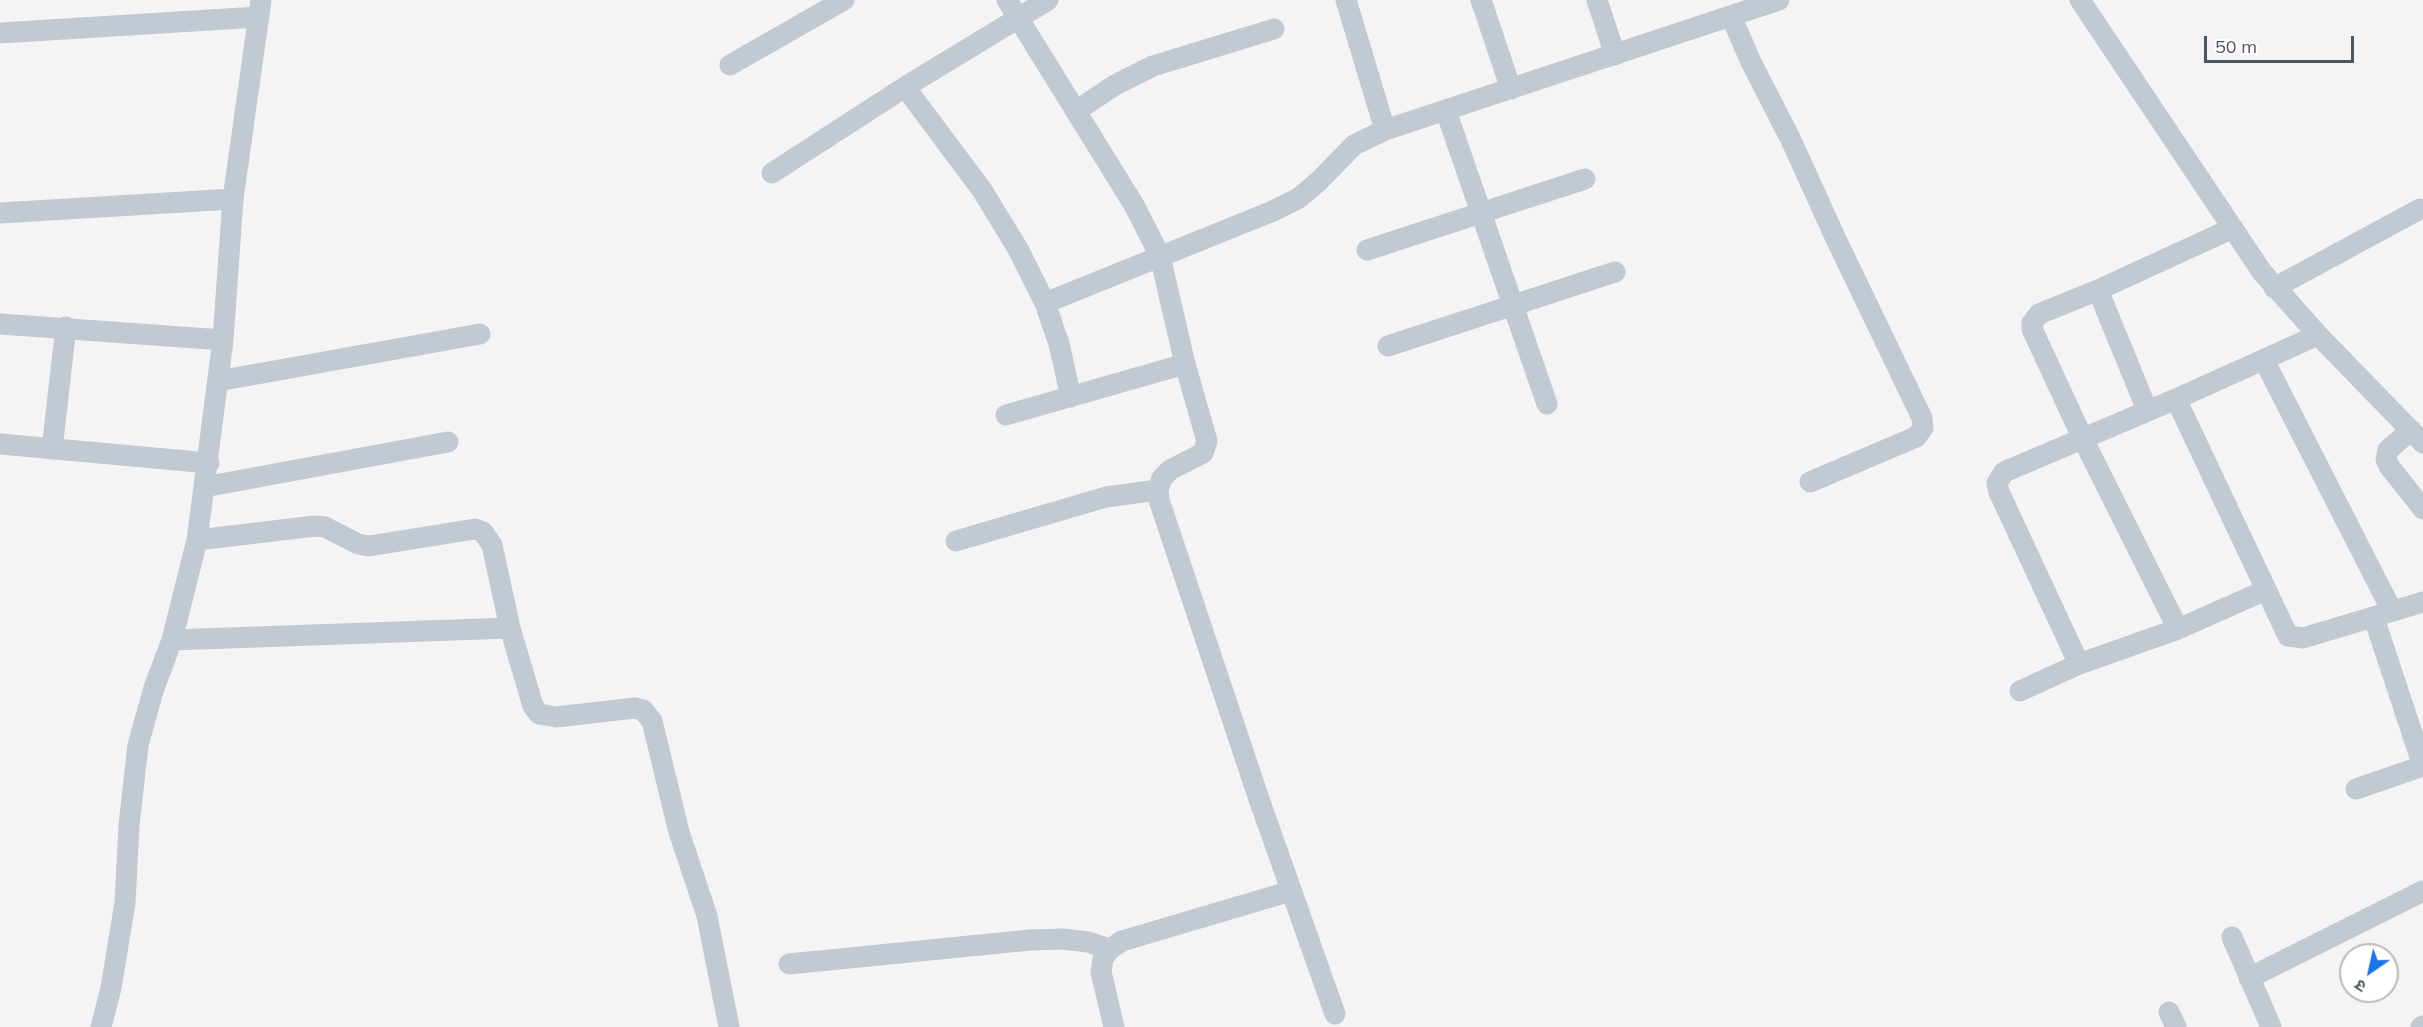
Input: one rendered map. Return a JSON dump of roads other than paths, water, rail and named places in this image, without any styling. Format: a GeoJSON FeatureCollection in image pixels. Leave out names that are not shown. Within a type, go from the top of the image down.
{"type":"FeatureCollection","features":[{"type":"Feature","properties":{"kind":"street"},"geometry":{"type":"LineString","coordinates":[[730,65],[844,0]]}},
{"type":"Feature","properties":{"kind":"street"},"geometry":{"type":"LineString","coordinates":[[1007,0],[1134,205],[1160,256],[1185,364],[1207,441],[1203,453],[1170,470],[1162,478],[1158,490],[1159,500],[1335,1014]]}},
{"type":"Feature","properties":{"kind":"street"},"geometry":{"type":"LineString","coordinates":[[772,173],[905,87],[1048,0]]}},
{"type":"Feature","properties":{"kind":"street"},"geometry":{"type":"LineString","coordinates":[[1346,0],[1385,130]]}},
{"type":"Feature","properties":{"kind":"street"},"geometry":{"type":"LineString","coordinates":[[1481,0],[1511,89]]}},
{"type":"Feature","properties":{"kind":"street"},"geometry":{"type":"LineString","coordinates":[[1597,0],[1615,55]]}},
{"type":"Feature","properties":{"kind":"street"},"geometry":{"type":"LineString","coordinates":[[1046,303],[1273,211],[1299,198],[1354,145],[1385,130],[1779,0]]}},
{"type":"Feature","properties":{"kind":"street"},"geometry":{"type":"LineString","coordinates":[[2080,0],[2274,288],[2417,437],[2388,450],[2386,459],[2423,509]]}},
{"type":"Feature","properties":{"kind":"street"},"geometry":{"type":"LineString","coordinates":[[0,33],[260,8],[233,199],[223,340],[197,540],[172,640],[154,688],[138,745],[129,825],[125,903],[111,988],[101,1027]]}},
{"type":"Feature","properties":{"kind":"street"},"geometry":{"type":"LineString","coordinates":[[1731,16],[1922,418],[1923,428],[1916,437],[1810,482]]}},
{"type":"Feature","properties":{"kind":"street"},"geometry":{"type":"LineString","coordinates":[[1076,111],[1115,85],[1153,66],[1274,29]]}},
{"type":"Feature","properties":{"kind":"street"},"geometry":{"type":"LineString","coordinates":[[905,87],[981,190],[1018,249],[1046,303],[1059,344],[1071,397]]}},
{"type":"Feature","properties":{"kind":"street"},"geometry":{"type":"LineString","coordinates":[[1446,111],[1547,404]]}},
{"type":"Feature","properties":{"kind":"street"},"geometry":{"type":"LineString","coordinates":[[1367,250],[1585,179]]}},
{"type":"Feature","properties":{"kind":"street"},"geometry":{"type":"LineString","coordinates":[[0,213],[233,199]]}},
{"type":"Feature","properties":{"kind":"street"},"geometry":{"type":"LineString","coordinates":[[2274,288],[2420,209]]}},
{"type":"Feature","properties":{"kind":"street"},"geometry":{"type":"LineString","coordinates":[[2178,629],[2083,439],[2032,329],[2032,323],[2039,314],[2098,290],[2232,228]]}},
{"type":"Feature","properties":{"kind":"street"},"geometry":{"type":"LineString","coordinates":[[1388,346],[1615,272]]}},
{"type":"Feature","properties":{"kind":"street"},"geometry":{"type":"LineString","coordinates":[[2098,290],[2147,410]]}},
{"type":"Feature","properties":{"kind":"street"},"geometry":{"type":"LineString","coordinates":[[0,324],[223,340]]}},
{"type":"Feature","properties":{"kind":"street"},"geometry":{"type":"LineString","coordinates":[[52,449],[66,327]]}},
{"type":"Feature","properties":{"kind":"street"},"geometry":{"type":"LineString","coordinates":[[218,381],[480,334]]}},
{"type":"Feature","properties":{"kind":"street"},"geometry":{"type":"LineString","coordinates":[[2079,664],[1999,492],[1997,483],[2004,472],[2176,399],[2318,335]]}},
{"type":"Feature","properties":{"kind":"street"},"geometry":{"type":"LineString","coordinates":[[2264,360],[2383,615],[2423,766],[2356,789]]}},
{"type":"Feature","properties":{"kind":"street"},"geometry":{"type":"LineString","coordinates":[[1006,415],[1185,364]]}},
{"type":"Feature","properties":{"kind":"street"},"geometry":{"type":"LineString","coordinates":[[2176,399],[2288,636],[2303,638],[2423,602]]}},
{"type":"Feature","properties":{"kind":"street"},"geometry":{"type":"LineString","coordinates":[[204,487],[448,442]]}},
{"type":"Feature","properties":{"kind":"street"},"geometry":{"type":"LineString","coordinates":[[0,444],[208,463]]}},
{"type":"Feature","properties":{"kind":"street"},"geometry":{"type":"LineString","coordinates":[[956,541],[1106,497],[1158,490]]}},
{"type":"Feature","properties":{"kind":"street"},"geometry":{"type":"LineString","coordinates":[[197,540],[315,526],[326,527],[358,544],[369,546],[475,529],[483,532],[492,545],[510,628],[532,706],[539,714],[556,717],[635,708],[643,710],[652,721],[679,831],[707,916],[729,1027]]}},
{"type":"Feature","properties":{"kind":"street"},"geometry":{"type":"LineString","coordinates":[[2020,691],[2079,664],[2178,629],[2266,590]]}},
{"type":"Feature","properties":{"kind":"street"},"geometry":{"type":"LineString","coordinates":[[172,640],[510,628]]}},
{"type":"Feature","properties":{"kind":"street"},"geometry":{"type":"LineString","coordinates":[[1114,1027],[1101,972],[1103,958],[1110,948],[1122,941],[1291,891]]}},
{"type":"Feature","properties":{"kind":"street"},"geometry":{"type":"LineString","coordinates":[[2249,978],[2423,891]]}},
{"type":"Feature","properties":{"kind":"street"},"geometry":{"type":"LineString","coordinates":[[2232,938],[2271,1027]]}},
{"type":"Feature","properties":{"kind":"street"},"geometry":{"type":"LineString","coordinates":[[789,964],[1030,940],[1063,939],[1110,948]]}}]}
